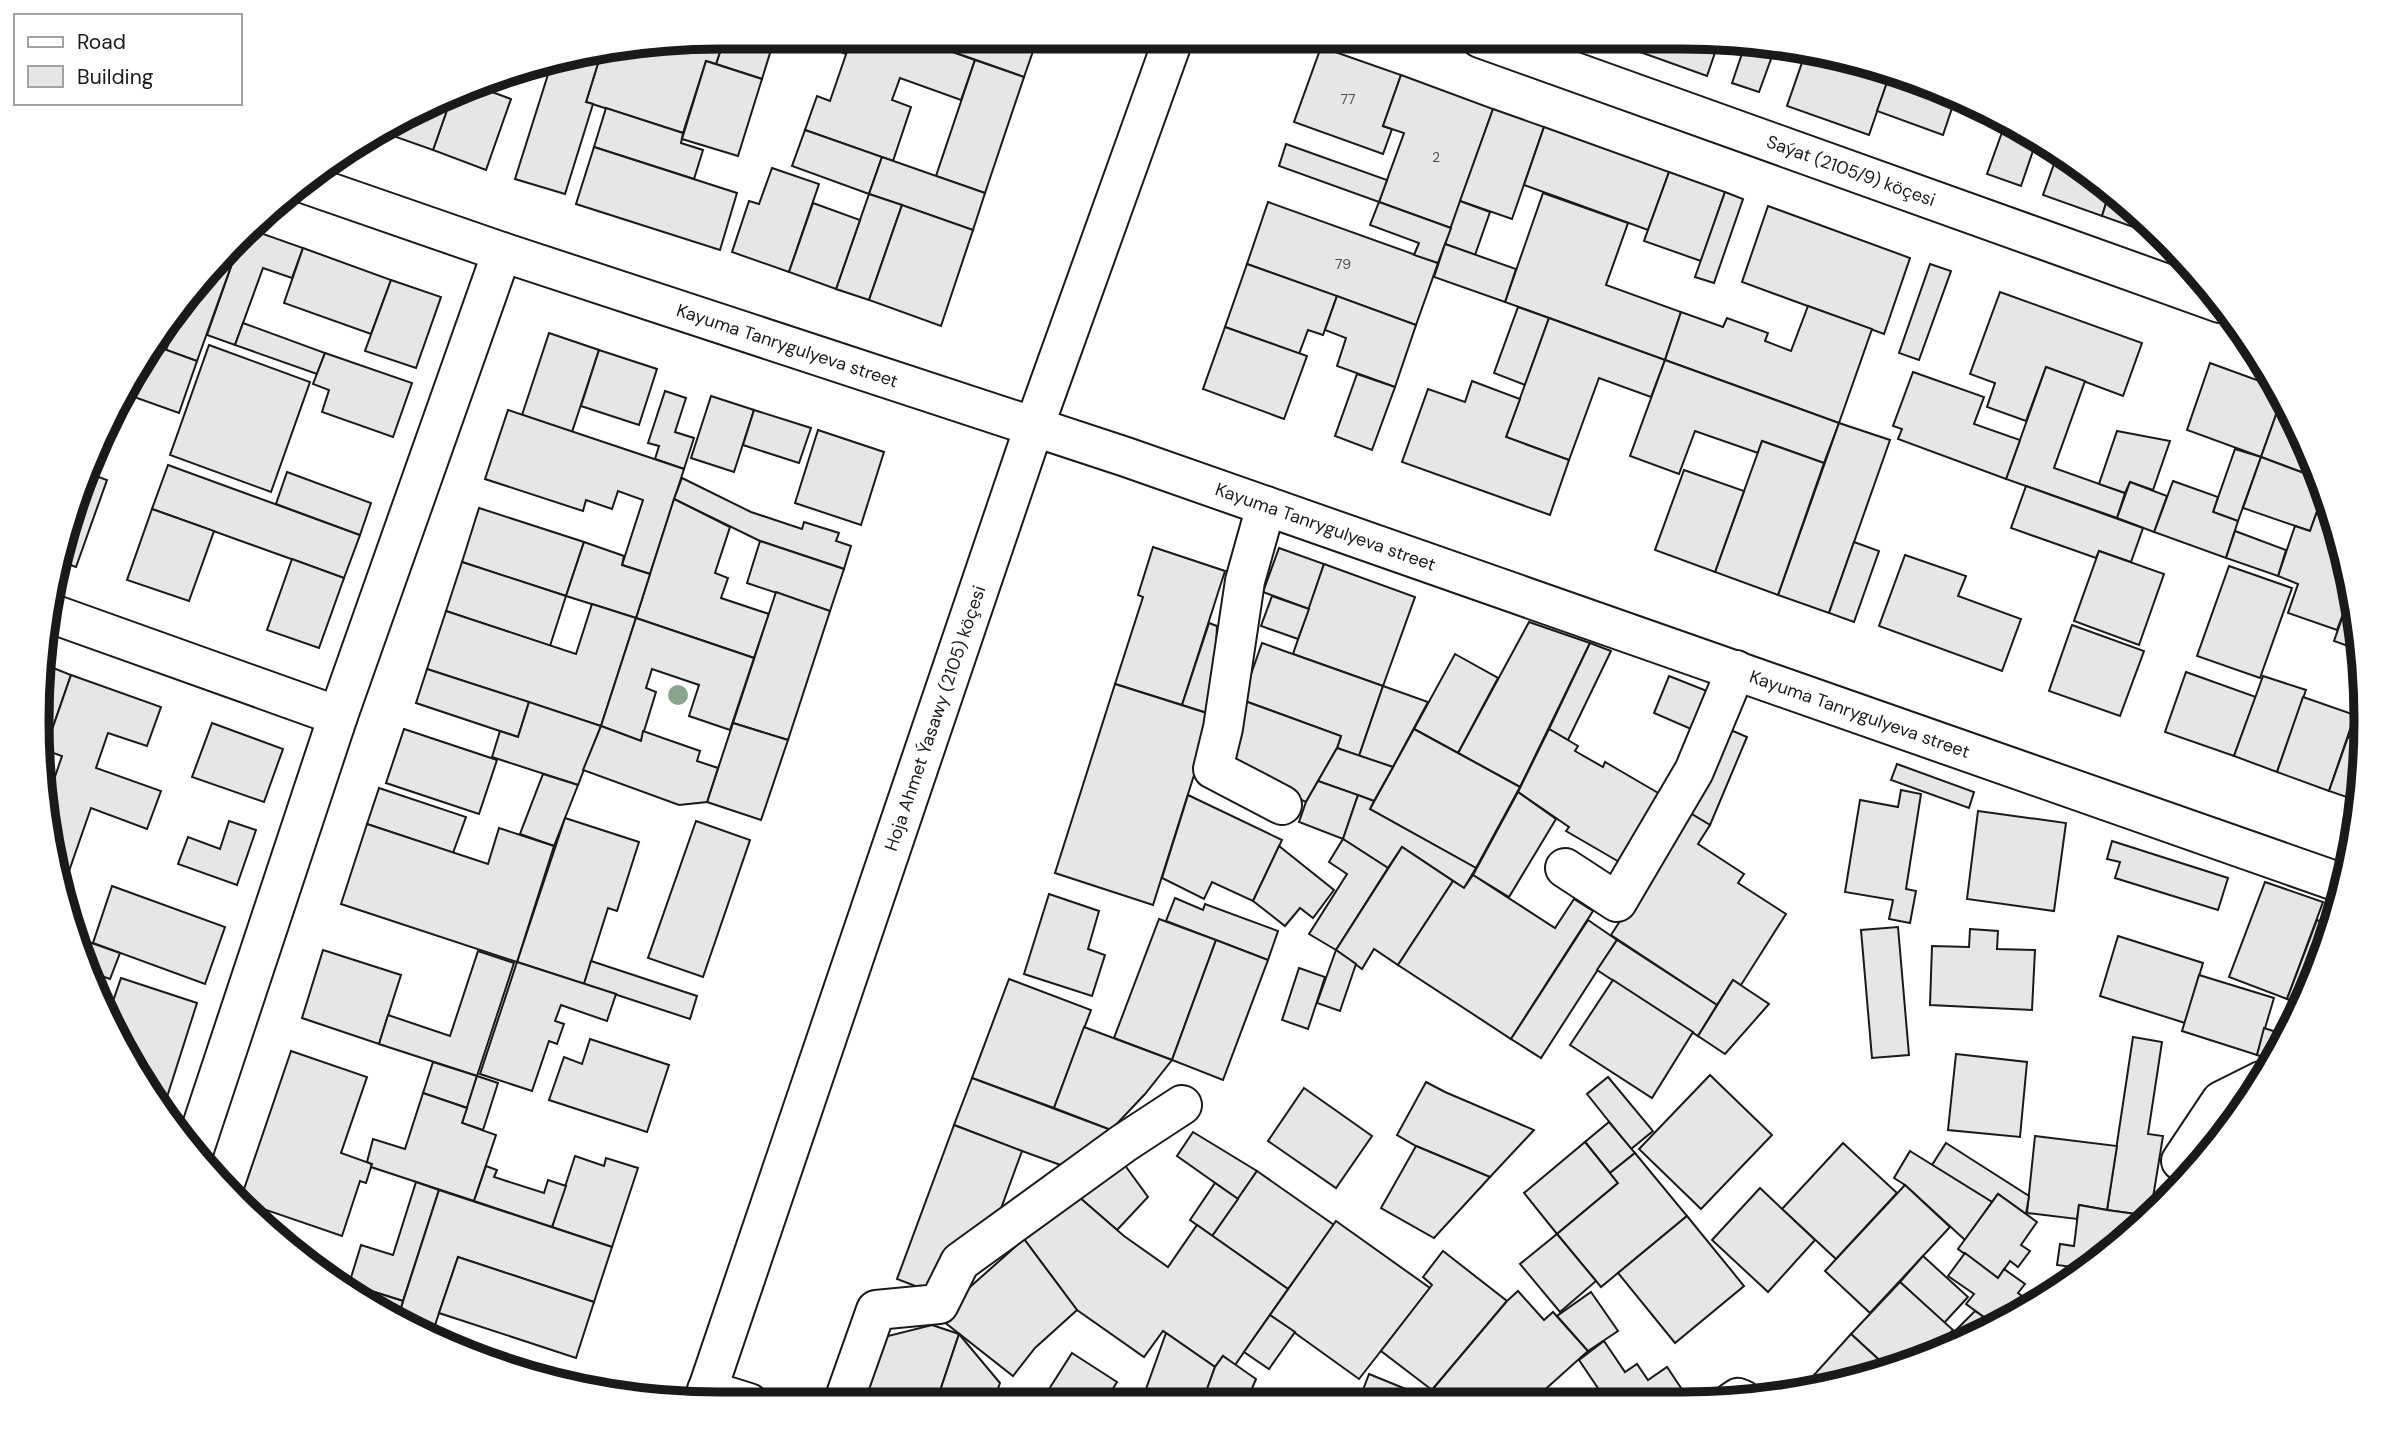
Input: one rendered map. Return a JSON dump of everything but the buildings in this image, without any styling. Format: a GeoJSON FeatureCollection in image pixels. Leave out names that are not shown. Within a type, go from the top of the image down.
{"type":"FeatureCollection","features":[{"type":"Feature","properties":{"kind":"street","name":"Hoja Ahmet Ýasawy (2105) köçesi"},"geometry":{"type":"LineString","coordinates":[[706,1392],[1034,427],[1170,49]]}},
{"type":"Feature","properties":{"kind":"street","name":"Saýat (2105/9) köçesi"},"geometry":{"type":"LineString","coordinates":[[1511,49],[2202,297]]}},
{"type":"Feature","properties":{"kind":"street","name":"Kayuma Tanrygulyeva street"},"geometry":{"type":"LineString","coordinates":[[314,187],[1266,506],[2334,881]]}},
{"type":"Feature","properties":{"kind":"street"},"geometry":{"type":"LineString","coordinates":[[197,1140],[338,716],[502,252]]}},
{"type":"Feature","properties":{"kind":"street"},"geometry":{"type":"LineString","coordinates":[[1266,506],[1245,581],[1223,728],[1213,769],[1282,805]]}},
{"type":"Feature","properties":{"kind":"street"},"geometry":{"type":"LineString","coordinates":[[58,616],[338,716]]}},
{"type":"Feature","properties":{"kind":"street"},"geometry":{"type":"LineString","coordinates":[[1565,868],[1617,902],[1694,771],[1736,670]]}},
{"type":"Feature","properties":{"kind":"street"},"geometry":{"type":"LineString","coordinates":[[2181,1161],[2221,1101],[2243,1090]]}},
{"type":"Feature","properties":{"kind":"street"},"geometry":{"type":"LineString","coordinates":[[847,1392],[876,1310],[939,1304],[960,1262],[1124,1143],[1182,1105]]}}]}
